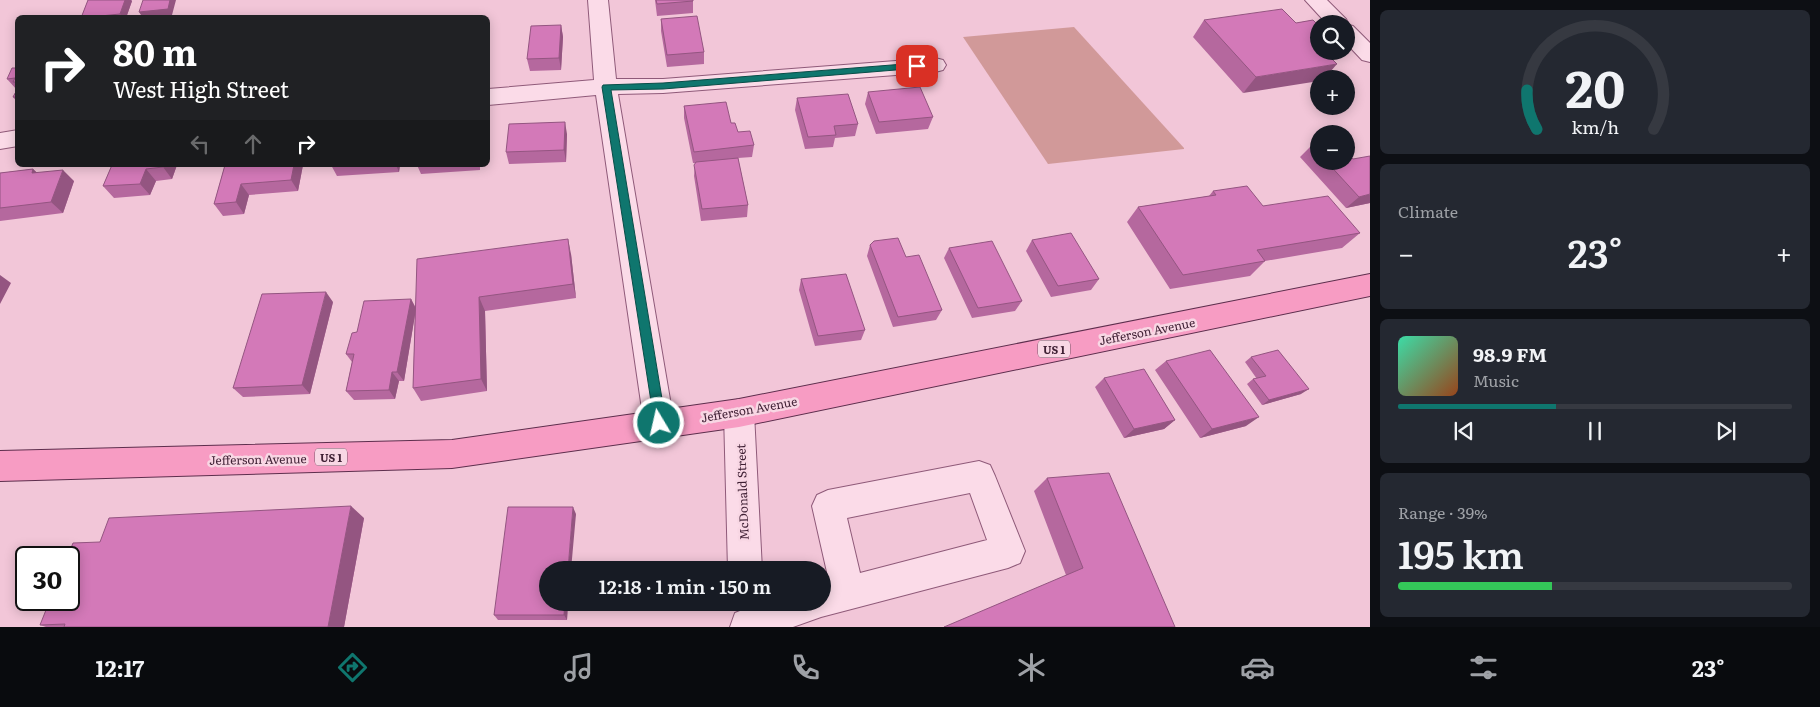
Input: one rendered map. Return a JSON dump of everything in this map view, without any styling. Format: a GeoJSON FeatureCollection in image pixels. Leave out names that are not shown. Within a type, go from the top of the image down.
{"type":"FeatureCollection","features":[{"type":"Feature","properties":{"kind":"main road","name":"Jefferson Avenue"},"geometry":{"type":"LineString","coordinates":[[0,466],[452,454],[739,413],[1370,285]]}},
{"type":"Feature","properties":{"kind":"street"},"geometry":{"type":"LineString","coordinates":[[598,0],[606,87],[659,423]]}},
{"type":"Feature","properties":{"kind":"street"},"geometry":{"type":"LineString","coordinates":[[1316,0],[1330,15]]}},
{"type":"Feature","properties":{"kind":"street"},"geometry":{"type":"LineString","coordinates":[[1355,40],[1370,55]]}},
{"type":"Feature","properties":{"kind":"street"},"geometry":{"type":"LineString","coordinates":[[490,97],[606,87],[663,86],[935,65]]}},
{"type":"Feature","properties":{"kind":"street"},"geometry":{"type":"LineString","coordinates":[[0,140],[15,138]]}},
{"type":"Feature","properties":{"kind":"street","name":"McDonald Street"},"geometry":{"type":"LineString","coordinates":[[739,413],[745,561]]}},
{"type":"Feature","properties":{"kind":"street"},"geometry":{"type":"LineString","coordinates":[[979,476],[1008,551],[835,596],[828,506],[979,476]]}},
{"type":"Feature","properties":{"kind":"street"},"geometry":{"type":"LineString","coordinates":[[747,618],[777,611]]}},
{"type":"Feature","properties":{"kind":"shaded area"},"geometry":{"type":"Polygon","coordinates":[[[1074,27],[1184,149],[1048,164],[963,37],[1074,27]]]}},
{"type":"Feature","properties":{"kind":"building"},"geometry":{"type":"Polygon","coordinates":[[[88,0],[125,0],[120,14],[82,15],[88,0]]]}},
{"type":"Feature","properties":{"kind":"building"},"geometry":{"type":"Polygon","coordinates":[[[143,0],[170,0],[168,9],[139,12],[143,0]]]}},
{"type":"Feature","properties":{"kind":"building"},"geometry":{"type":"Polygon","coordinates":[[[656,0],[693,0],[693,1],[657,4],[656,0]]]}},
{"type":"Feature","properties":{"kind":"building"},"geometry":{"type":"Polygon","coordinates":[[[1282,9],[1296,23],[1310,21],[1310,60],[1333,60],[1337,64],[1256,77],[1204,20],[1282,9]]]}},
{"type":"Feature","properties":{"kind":"building"},"geometry":{"type":"Polygon","coordinates":[[[697,16],[704,52],[667,55],[661,19],[697,16]]]}},
{"type":"Feature","properties":{"kind":"building"},"geometry":{"type":"Polygon","coordinates":[[[561,25],[559,58],[527,59],[531,26],[561,25]]]}},
{"type":"Feature","properties":{"kind":"building"},"geometry":{"type":"Polygon","coordinates":[[[12,68],[15,68],[15,78],[7,79],[12,68]]]}},
{"type":"Feature","properties":{"kind":"building"},"geometry":{"type":"Polygon","coordinates":[[[920,87],[933,117],[879,122],[868,92],[920,87]]]}},
{"type":"Feature","properties":{"kind":"building"},"geometry":{"type":"Polygon","coordinates":[[[848,94],[858,124],[834,126],[836,135],[808,137],[797,98],[848,94]]]}},
{"type":"Feature","properties":{"kind":"building"},"geometry":{"type":"Polygon","coordinates":[[[726,102],[731,123],[735,123],[738,132],[750,131],[754,145],[694,152],[684,106],[726,102]]]}},
{"type":"Feature","properties":{"kind":"building"},"geometry":{"type":"Polygon","coordinates":[[[565,122],[564,150],[506,152],[509,124],[565,122]]]}},
{"type":"Feature","properties":{"kind":"building"},"geometry":{"type":"Polygon","coordinates":[[[1370,156],[1370,194],[1359,197],[1334,170],[1355,170],[1355,159],[1370,156]]]}},
{"type":"Feature","properties":{"kind":"building"},"geometry":{"type":"Polygon","coordinates":[[[738,158],[748,205],[702,209],[694,165],[696,162],[738,158]]]}},
{"type":"Feature","properties":{"kind":"building"},"geometry":{"type":"Polygon","coordinates":[[[111,167],[163,167],[146,169],[140,184],[103,186],[111,167]]]}},
{"type":"Feature","properties":{"kind":"building"},"geometry":{"type":"Polygon","coordinates":[[[224,167],[294,167],[291,180],[241,184],[236,202],[214,204],[224,167]]]}},
{"type":"Feature","properties":{"kind":"building"},"geometry":{"type":"Polygon","coordinates":[[[33,169],[32,173],[63,170],[51,202],[0,208],[0,173],[33,169]]]}},
{"type":"Feature","properties":{"kind":"building"},"geometry":{"type":"Polygon","coordinates":[[[1247,186],[1263,206],[1328,196],[1360,233],[1257,250],[1265,261],[1183,275],[1138,207],[1216,195],[1213,191],[1247,186]]]}},
{"type":"Feature","properties":{"kind":"building"},"geometry":{"type":"Polygon","coordinates":[[[1071,233],[1099,279],[1058,286],[1032,240],[1071,233]]]}},
{"type":"Feature","properties":{"kind":"building"},"geometry":{"type":"Polygon","coordinates":[[[898,238],[906,257],[919,255],[942,310],[898,317],[870,245],[874,241],[898,238]]]}},
{"type":"Feature","properties":{"kind":"building"},"geometry":{"type":"Polygon","coordinates":[[[568,239],[573,284],[479,297],[481,379],[413,388],[417,259],[568,239]]]}},
{"type":"Feature","properties":{"kind":"building"},"geometry":{"type":"Polygon","coordinates":[[[992,241],[1022,301],[978,308],[949,248],[992,241]]]}},
{"type":"Feature","properties":{"kind":"building"},"geometry":{"type":"Polygon","coordinates":[[[846,274],[865,330],[818,336],[801,279],[846,274]]]}},
{"type":"Feature","properties":{"kind":"building"},"geometry":{"type":"Polygon","coordinates":[[[326,292],[302,385],[233,388],[262,294],[326,292]]]}},
{"type":"Feature","properties":{"kind":"building"},"geometry":{"type":"Polygon","coordinates":[[[411,299],[397,372],[392,372],[389,390],[346,391],[354,354],[346,354],[352,333],[357,332],[364,301],[411,299]]]}},
{"type":"Feature","properties":{"kind":"building"},"geometry":{"type":"Polygon","coordinates":[[[1210,350],[1259,417],[1212,429],[1166,361],[1210,350]]]}},
{"type":"Feature","properties":{"kind":"building"},"geometry":{"type":"Polygon","coordinates":[[[1278,350],[1309,389],[1269,400],[1253,379],[1266,376],[1251,357],[1278,350]]]}},
{"type":"Feature","properties":{"kind":"building"},"geometry":{"type":"Polygon","coordinates":[[[1144,369],[1175,420],[1134,429],[1104,378],[1144,369]]]}},
{"type":"Feature","properties":{"kind":"building"},"geometry":{"type":"Polygon","coordinates":[[[1109,473],[1175,627],[944,627],[1083,568],[1047,478],[1109,473]]]}},
{"type":"Feature","properties":{"kind":"building"},"geometry":{"type":"Polygon","coordinates":[[[351,506],[328,627],[64,627],[65,624],[40,625],[46,611],[80,611],[80,546],[72,546],[73,543],[100,542],[109,518],[351,506]]]}},
{"type":"Feature","properties":{"kind":"building"},"geometry":{"type":"Polygon","coordinates":[[[508,507],[573,507],[569,561],[539,561],[539,611],[564,611],[564,615],[494,615],[508,507]]]}},
{"type":"Feature","properties":{"kind":"route"},"geometry":{"type":"LineString","coordinates":[[659,423],[606,87],[663,86],[917,66]]}}]}
